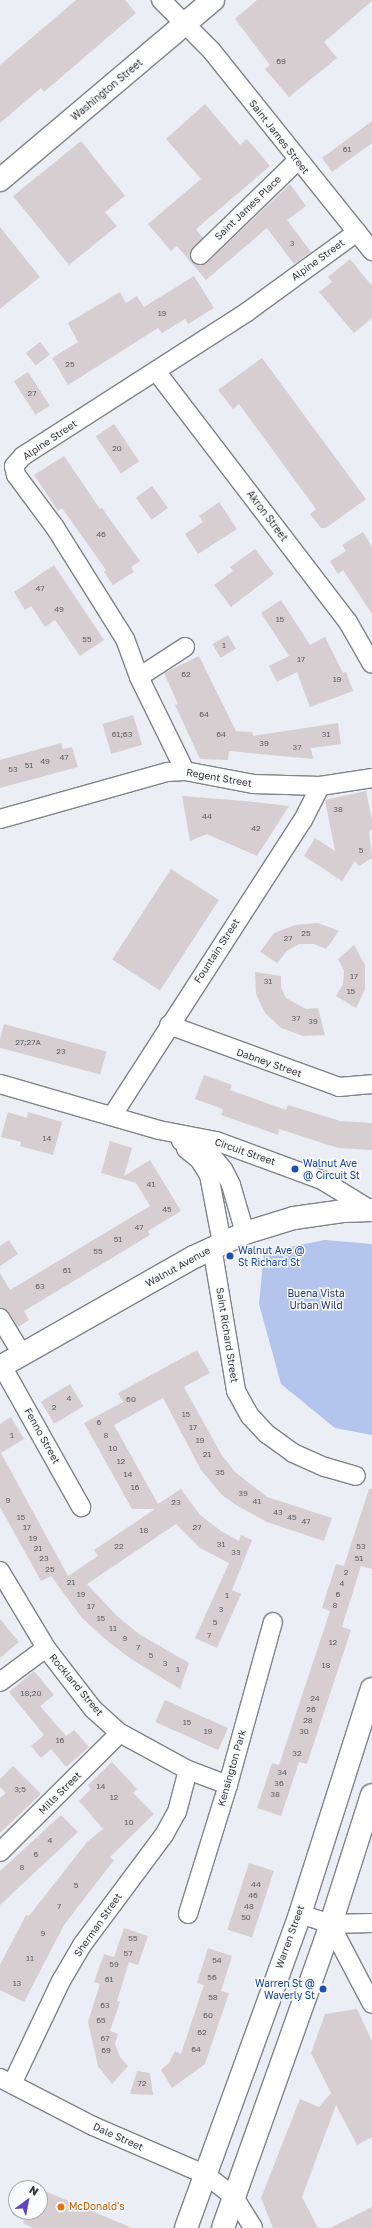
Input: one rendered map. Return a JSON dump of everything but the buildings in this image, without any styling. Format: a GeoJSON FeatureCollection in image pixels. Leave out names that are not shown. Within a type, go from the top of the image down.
{"type":"FeatureCollection","features":[{"type":"Feature","properties":{"kind":"main road","name":"Washington Street"},"geometry":{"type":"LineString","coordinates":[[0,180],[213,0]]}},
{"type":"Feature","properties":{"kind":"main road","name":"Walnut Avenue"},"geometry":{"type":"LineString","coordinates":[[1,1367],[217,1245],[245,1233],[294,1218],[371,1210]]}},
{"type":"Feature","properties":{"kind":"main road","name":"Warren Street"},"geometry":{"type":"LineString","coordinates":[[186,2228],[206,2175],[241,2072],[300,1914],[372,1689]]}},
{"type":"Feature","properties":{"kind":"main road"},"geometry":{"type":"LineString","coordinates":[[223,2228],[330,1924],[372,1795]]}},
{"type":"Feature","properties":{"kind":"street","name":"Saint James Street"},"geometry":{"type":"LineString","coordinates":[[161,0],[211,50],[297,160],[372,251]]}},
{"type":"Feature","properties":{"kind":"street","name":"Saint James Place"},"geometry":{"type":"LineString","coordinates":[[200,255],[297,160]]}},
{"type":"Feature","properties":{"kind":"street","name":"Alpine Street"},"geometry":{"type":"LineString","coordinates":[[185,771],[139,677],[126,639],[54,526],[16,475],[14,466],[23,456],[247,312],[357,232]]}},
{"type":"Feature","properties":{"kind":"street","name":"Akron Street"},"geometry":{"type":"LineString","coordinates":[[156,371],[348,622],[372,664]]}},
{"type":"Feature","properties":{"kind":"street"},"geometry":{"type":"LineString","coordinates":[[139,677],[185,647]]}},
{"type":"Feature","properties":{"kind":"street","name":"Regent Street"},"geometry":{"type":"LineString","coordinates":[[0,818],[167,772],[185,771],[253,784],[320,786],[372,778]]}},
{"type":"Feature","properties":{"kind":"street","name":"Fountain Street"},"geometry":{"type":"LineString","coordinates":[[112,1116],[169,1025],[303,820],[320,786]]}},
{"type":"Feature","properties":{"kind":"street","name":"Dabney Street"},"geometry":{"type":"LineString","coordinates":[[169,1025],[339,1087],[372,1084]]}},
{"type":"Feature","properties":{"kind":"street","name":"Circuit Street"},"geometry":{"type":"LineString","coordinates":[[0,1084],[159,1130],[216,1141],[322,1180],[371,1210]]}},
{"type":"Feature","properties":{"kind":"street","name":"Circuit Street"},"geometry":{"type":"LineString","coordinates":[[159,1130],[212,1156],[223,1169],[231,1185],[245,1233]]}},
{"type":"Feature","properties":{"kind":"street","name":"Circuit Street"},"geometry":{"type":"LineString","coordinates":[[159,1130],[199,1159],[209,1175],[217,1245]]}},
{"type":"Feature","properties":{"kind":"street","name":"Saint Richard Street"},"geometry":{"type":"LineString","coordinates":[[217,1245],[236,1391],[250,1416],[267,1434],[292,1453],[325,1467],[356,1476]]}},
{"type":"Feature","properties":{"kind":"street"},"geometry":{"type":"LineString","coordinates":[[0,1318],[22,1354]]}},
{"type":"Feature","properties":{"kind":"street","name":"Fenno Street"},"geometry":{"type":"LineString","coordinates":[[1,1367],[81,1507]]}},
{"type":"Feature","properties":{"kind":"street","name":"Rockland Street"},"geometry":{"type":"LineString","coordinates":[[0,1571],[46,1648],[93,1709],[120,1733],[188,1770],[228,1785]]}},
{"type":"Feature","properties":{"kind":"street","name":"Kensington Park"},"geometry":{"type":"LineString","coordinates":[[188,1914],[228,1785],[273,1622]]}},
{"type":"Feature","properties":{"kind":"street"},"geometry":{"type":"LineString","coordinates":[[0,1682],[46,1648]]}},
{"type":"Feature","properties":{"kind":"street","name":"Mills Street"},"geometry":{"type":"LineString","coordinates":[[0,1852],[120,1733]]}},
{"type":"Feature","properties":{"kind":"street","name":"Sherman Street"},"geometry":{"type":"LineString","coordinates":[[6,2081],[82,1944],[164,1835],[178,1812],[188,1770]]}},
{"type":"Feature","properties":{"kind":"street"},"geometry":{"type":"LineString","coordinates":[[300,1914],[330,1924],[372,1923]]}},
{"type":"Feature","properties":{"kind":"street"},"geometry":{"type":"LineString","coordinates":[[330,1924],[372,2004]]}},
{"type":"Feature","properties":{"kind":"street","name":"Dale Street"},"geometry":{"type":"LineString","coordinates":[[6,2081],[94,2126],[206,2175],[234,2198],[253,2228]]}},
{"type":"Feature","properties":{"kind":"green space","name":"Buena Vista Urban Wild"},"geometry":{"type":"Polygon","coordinates":[[[325,1240],[372,1244],[372,1435],[335,1428],[281,1384],[259,1304],[264,1252],[325,1240]]]}},
{"type":"Feature","properties":{"kind":"place","name":"Walnut Ave @ Circuit St"},"geometry":{"type":"Point","coordinates":[295,1169]}},
{"type":"Feature","properties":{"kind":"place","name":"Walnut Ave @ St Richard St"},"geometry":{"type":"Point","coordinates":[230,1256]}},
{"type":"Feature","properties":{"kind":"place","name":"Warren St @ Waverly St"},"geometry":{"type":"Point","coordinates":[323,1989]}},
{"type":"Feature","properties":{"kind":"place","name":"McDonald's"},"geometry":{"type":"Point","coordinates":[61,2207]}}]}
